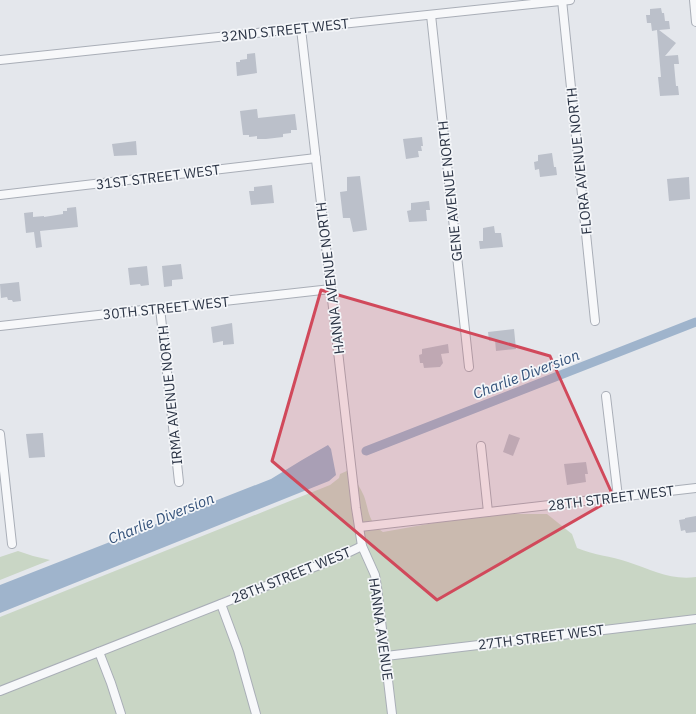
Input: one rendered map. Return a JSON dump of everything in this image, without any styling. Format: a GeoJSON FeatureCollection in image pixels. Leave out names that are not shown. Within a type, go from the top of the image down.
{"type":"FeatureCollection","features":[{"type":"Feature","properties":{"kind":"street","name":"32ND STREET WEST"},"geometry":{"type":"LineString","coordinates":[[0,60],[565,0]]}},
{"type":"Feature","properties":{"kind":"street","name":"FLORA AVENUE NORTH"},"geometry":{"type":"LineString","coordinates":[[565,0],[595,321]]}},
{"type":"Feature","properties":{"kind":"street"},"geometry":{"type":"LineString","coordinates":[[694,0],[696,22]]}},
{"type":"Feature","properties":{"kind":"street","name":"GENE AVENUE NORTH"},"geometry":{"type":"LineString","coordinates":[[431,15],[469,366]]}},
{"type":"Feature","properties":{"kind":"street","name":"HANNA AVENUE NORTH"},"geometry":{"type":"LineString","coordinates":[[301,29],[354,494],[360,527]]}},
{"type":"Feature","properties":{"kind":"street","name":"31ST STREET WEST"},"geometry":{"type":"LineString","coordinates":[[0,195],[316,158]]}},
{"type":"Feature","properties":{"kind":"street","name":"30TH STREET WEST"},"geometry":{"type":"LineString","coordinates":[[0,326],[331,289]]}},
{"type":"Feature","properties":{"kind":"street","name":"IRMA AVENUE NORTH"},"geometry":{"type":"LineString","coordinates":[[160,308],[179,482]]}},
{"type":"Feature","properties":{"kind":"street"},"geometry":{"type":"LineString","coordinates":[[606,396],[618,497]]}},
{"type":"Feature","properties":{"kind":"street"},"geometry":{"type":"LineString","coordinates":[[0,434],[1,458],[12,544]]}},
{"type":"Feature","properties":{"kind":"street"},"geometry":{"type":"LineString","coordinates":[[481,446],[488,512]]}},
{"type":"Feature","properties":{"kind":"street","name":"28TH STREET WEST"},"geometry":{"type":"LineString","coordinates":[[0,691],[337,558],[362,546],[360,527],[696,488]]}},
{"type":"Feature","properties":{"kind":"street","name":"HANNA AVENUE"},"geometry":{"type":"LineString","coordinates":[[362,546],[373,570],[376,581],[392,714]]}},
{"type":"Feature","properties":{"kind":"street"},"geometry":{"type":"LineString","coordinates":[[221,604],[238,650],[256,714]]}},
{"type":"Feature","properties":{"kind":"street","name":"27TH STREET WEST"},"geometry":{"type":"LineString","coordinates":[[386,656],[696,619]]}},
{"type":"Feature","properties":{"kind":"street"},"geometry":{"type":"LineString","coordinates":[[99,652],[121,714]]}},
{"type":"Feature","properties":{"kind":"highlighted area"},"geometry":{"type":"Polygon","coordinates":[[[321,290],[550,356],[614,498],[437,600],[272,461],[321,290]]]}},
{"type":"Feature","properties":{"kind":"green space"},"geometry":{"type":"Polygon","coordinates":[[[349,470],[364,496],[374,525],[383,532],[473,516],[547,514],[572,534],[577,548],[622,560],[670,576],[687,578],[696,577],[696,714],[0,714],[0,617],[330,485],[339,478],[340,474],[349,470]]]}},
{"type":"Feature","properties":{"kind":"green space"},"geometry":{"type":"Polygon","coordinates":[[[18,551],[50,560],[0,580],[0,557],[18,551]]]}},
{"type":"Feature","properties":{"kind":"water"},"geometry":{"type":"Polygon","coordinates":[[[328,445],[331,449],[336,475],[329,481],[0,613],[0,585],[271,479],[328,445]]]}},
{"type":"Feature","properties":{"kind":"building"},"geometry":{"type":"Polygon","coordinates":[[[661,8],[662,13],[664,13],[665,21],[669,21],[670,29],[659,30],[676,43],[665,56],[678,55],[679,64],[674,64],[676,86],[678,86],[679,95],[660,96],[658,77],[661,77],[657,30],[652,31],[651,23],[647,23],[646,15],[650,15],[650,9],[661,8]]]}},
{"type":"Feature","properties":{"kind":"building"},"geometry":{"type":"Polygon","coordinates":[[[255,53],[257,73],[237,76],[236,62],[247,59],[247,54],[255,53]]]}},
{"type":"Feature","properties":{"kind":"building"},"geometry":{"type":"Polygon","coordinates":[[[257,109],[258,118],[295,114],[297,130],[291,130],[291,133],[283,134],[283,137],[266,139],[257,139],[257,136],[249,137],[249,135],[243,135],[240,111],[257,109]]]}},
{"type":"Feature","properties":{"kind":"building"},"geometry":{"type":"Polygon","coordinates":[[[422,137],[423,146],[421,146],[422,151],[418,151],[419,157],[406,159],[403,139],[422,137]]]}},
{"type":"Feature","properties":{"kind":"building"},"geometry":{"type":"Polygon","coordinates":[[[136,141],[137,155],[114,156],[112,144],[136,141]]]}},
{"type":"Feature","properties":{"kind":"building"},"geometry":{"type":"Polygon","coordinates":[[[552,153],[557,175],[540,177],[539,169],[535,170],[534,162],[538,161],[538,155],[552,153]]]}},
{"type":"Feature","properties":{"kind":"building"},"geometry":{"type":"Polygon","coordinates":[[[360,176],[367,230],[353,232],[350,218],[343,218],[340,192],[347,191],[347,177],[360,176]]]}},
{"type":"Feature","properties":{"kind":"building"},"geometry":{"type":"Polygon","coordinates":[[[689,177],[690,199],[669,201],[667,179],[689,177]]]}},
{"type":"Feature","properties":{"kind":"building"},"geometry":{"type":"Polygon","coordinates":[[[272,185],[274,203],[251,205],[249,191],[254,191],[254,187],[272,185]]]}},
{"type":"Feature","properties":{"kind":"building"},"geometry":{"type":"Polygon","coordinates":[[[429,201],[430,210],[426,210],[427,221],[409,222],[407,211],[411,210],[411,203],[429,201]]]}},
{"type":"Feature","properties":{"kind":"building"},"geometry":{"type":"Polygon","coordinates":[[[76,207],[78,227],[40,231],[42,247],[36,248],[34,232],[26,233],[24,213],[33,212],[33,217],[44,217],[63,214],[63,211],[67,211],[67,208],[76,207]]]}},
{"type":"Feature","properties":{"kind":"building"},"geometry":{"type":"Polygon","coordinates":[[[494,226],[495,233],[501,233],[503,247],[480,249],[479,241],[483,241],[483,228],[494,226]]]}},
{"type":"Feature","properties":{"kind":"building"},"geometry":{"type":"Polygon","coordinates":[[[181,264],[183,279],[172,280],[172,286],[164,287],[162,266],[181,264]]]}},
{"type":"Feature","properties":{"kind":"building"},"geometry":{"type":"Polygon","coordinates":[[[147,266],[149,285],[130,285],[128,268],[147,266]]]}},
{"type":"Feature","properties":{"kind":"building"},"geometry":{"type":"Polygon","coordinates":[[[19,282],[21,301],[13,302],[12,300],[8,300],[7,297],[1,298],[0,284],[19,282]]]}},
{"type":"Feature","properties":{"kind":"building"},"geometry":{"type":"Polygon","coordinates":[[[232,323],[234,344],[223,345],[223,341],[213,343],[211,327],[232,323]]]}},
{"type":"Feature","properties":{"kind":"building"},"geometry":{"type":"Polygon","coordinates":[[[514,329],[516,349],[496,351],[495,340],[489,341],[488,332],[514,329]]]}},
{"type":"Feature","properties":{"kind":"building"},"geometry":{"type":"Polygon","coordinates":[[[448,344],[449,353],[441,354],[443,363],[440,367],[424,368],[423,363],[420,363],[419,355],[422,354],[422,349],[448,344]]]}},
{"type":"Feature","properties":{"kind":"building"},"geometry":{"type":"Polygon","coordinates":[[[43,433],[45,457],[29,458],[26,434],[43,433]]]}},
{"type":"Feature","properties":{"kind":"building"},"geometry":{"type":"Polygon","coordinates":[[[509,434],[520,438],[513,456],[503,452],[509,434]]]}},
{"type":"Feature","properties":{"kind":"building"},"geometry":{"type":"Polygon","coordinates":[[[586,462],[588,474],[585,474],[586,482],[567,485],[564,464],[586,462]]]}},
{"type":"Feature","properties":{"kind":"building"},"geometry":{"type":"Polygon","coordinates":[[[696,516],[696,532],[686,533],[685,530],[681,531],[679,520],[696,516]]]}},
{"type":"Feature","properties":{"kind":"waterway","name":"Charlie Diversion"},"geometry":{"type":"LineString","coordinates":[[366,451],[696,322]]}}]}
